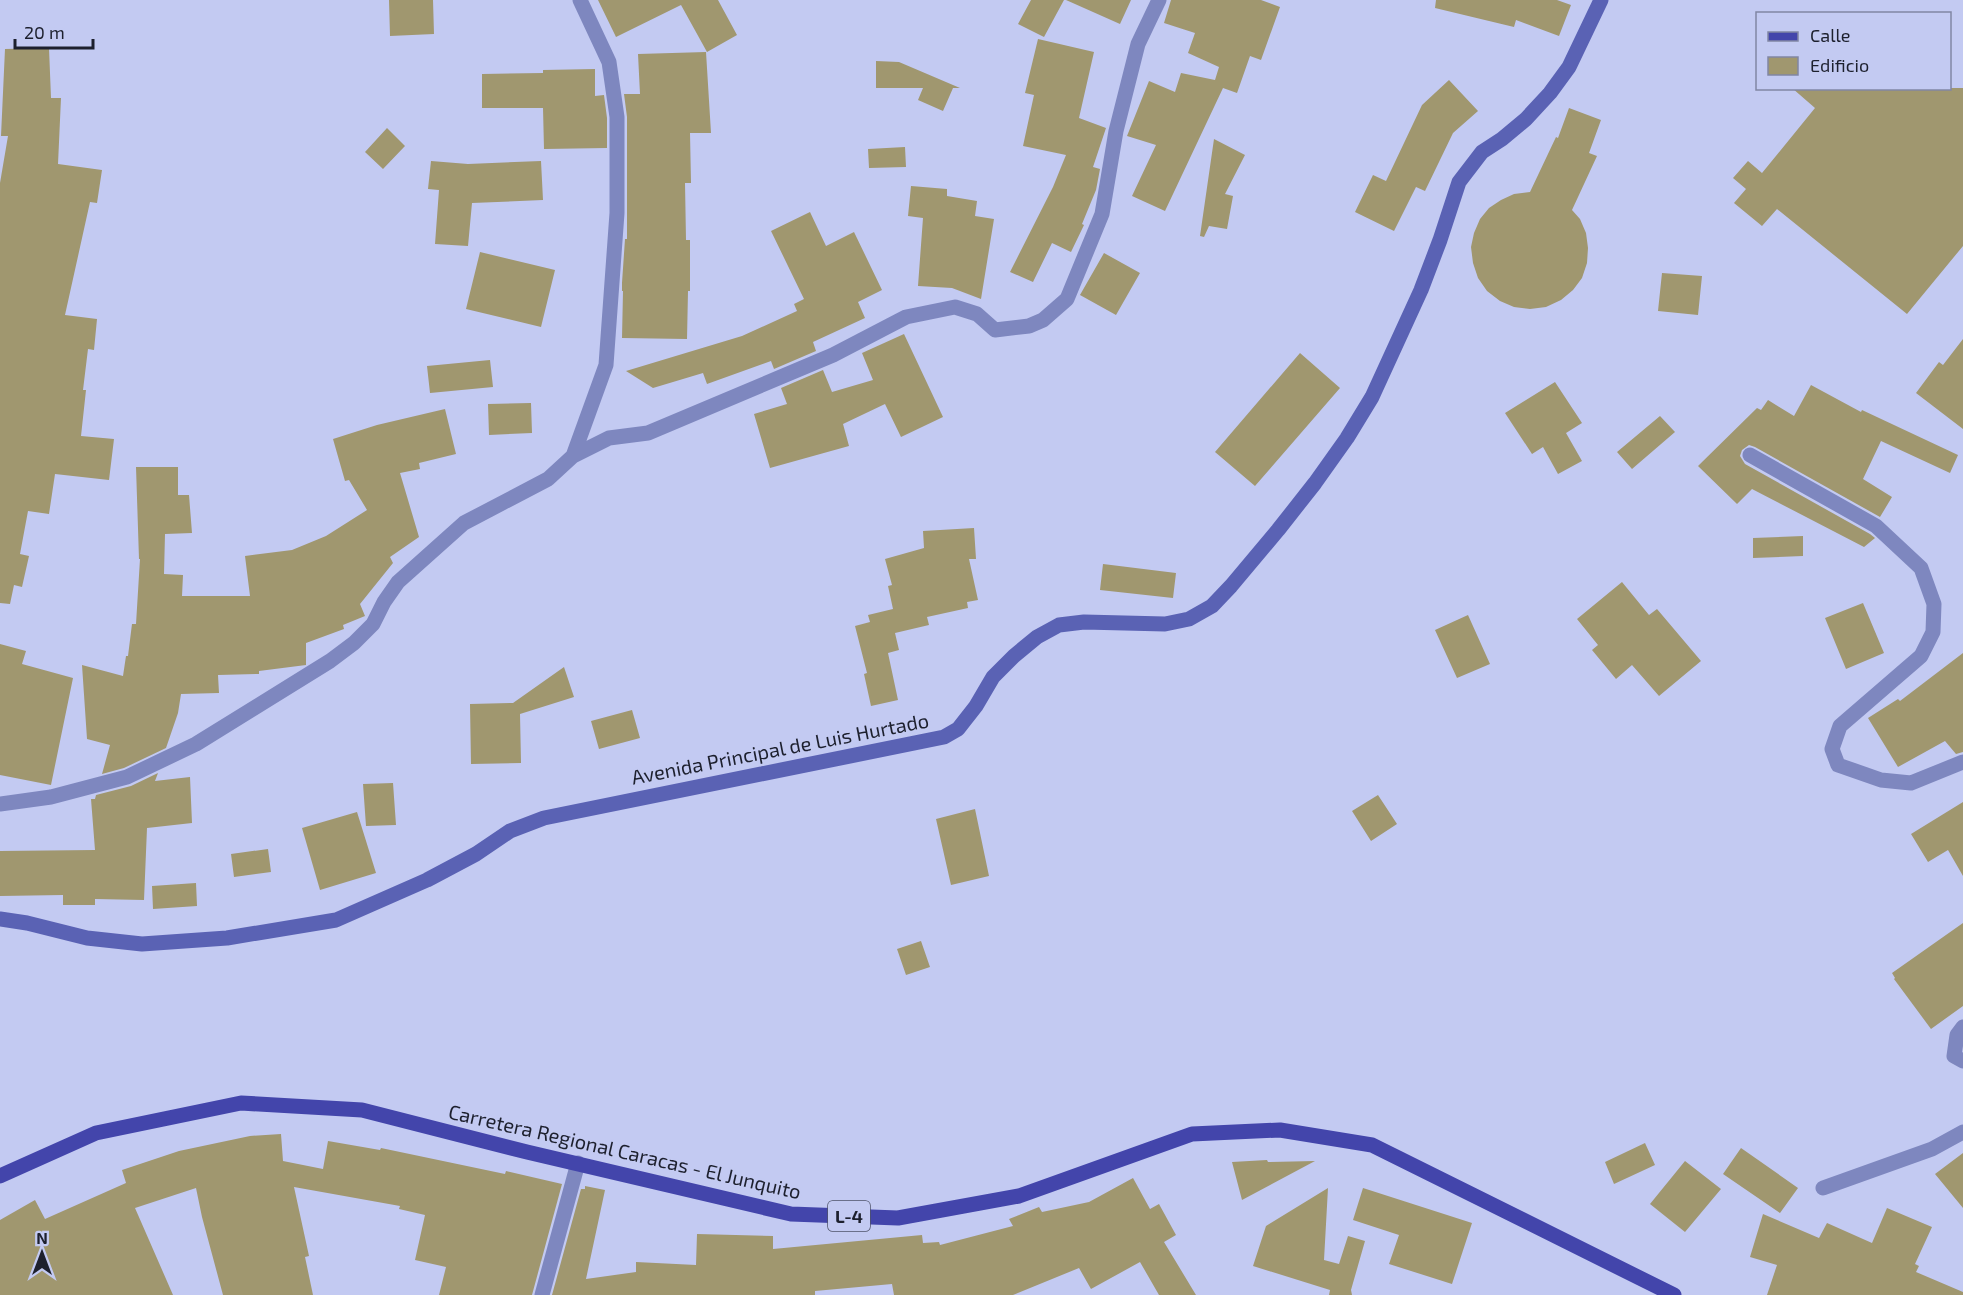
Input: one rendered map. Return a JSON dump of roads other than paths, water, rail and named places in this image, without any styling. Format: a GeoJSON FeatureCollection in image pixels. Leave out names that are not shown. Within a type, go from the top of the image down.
{"type":"FeatureCollection","features":[{"type":"Feature","properties":{"kind":"main road","name":"Carretera Regional Caracas - El Junquito"},"geometry":{"type":"LineString","coordinates":[[0,1176],[96,1133],[241,1103],[362,1110],[791,1214],[898,1218],[1019,1196],[1192,1134],[1280,1131],[1372,1145],[1674,1295]]}},
{"type":"Feature","properties":{"kind":"street"},"geometry":{"type":"LineString","coordinates":[[573,456],[606,365],[616,213],[616,117],[609,62],[580,0]]}},
{"type":"Feature","properties":{"kind":"street"},"geometry":{"type":"LineString","coordinates":[[0,804],[51,796],[127,777],[196,744],[354,643],[373,624],[384,602],[398,582],[464,523],[548,479],[573,456],[609,438],[648,433],[833,355],[906,317],[955,307],[976,314],[995,330],[1029,326],[1043,321],[1067,299],[1102,214],[1116,131],[1138,44],[1159,0]]}},
{"type":"Feature","properties":{"kind":"street","name":"Avenida Principal de Luis Hurtado"},"geometry":{"type":"LineString","coordinates":[[0,919],[27,923],[87,938],[141,944],[227,938],[336,920],[427,880],[476,854],[510,831],[544,818],[945,736],[958,729],[976,706],[993,677],[1014,656],[1037,637],[1059,626],[1084,622],[1165,624],[1189,620],[1212,606],[1231,586],[1278,530],[1347,438],[1372,397],[1421,290],[1459,182],[1482,152],[1510,132],[1550,93],[1569,67],[1601,0]]}},
{"type":"Feature","properties":{"kind":"street"},"geometry":{"type":"LineString","coordinates":[[1750,455],[1876,526],[1921,568],[1934,604],[1933,632],[1921,656],[1840,726],[1832,749],[1838,765],[1881,780],[1911,783],[1963,762]]}},
{"type":"Feature","properties":{"kind":"street"},"geometry":{"type":"LineString","coordinates":[[1963,1027],[1957,1035],[1954,1056],[1963,1061]]}},
{"type":"Feature","properties":{"kind":"street"},"geometry":{"type":"LineString","coordinates":[[1823,1188],[1932,1149],[1963,1132]]}},
{"type":"Feature","properties":{"kind":"street"},"geometry":{"type":"LineString","coordinates":[[542,1295],[578,1163]]}}]}
